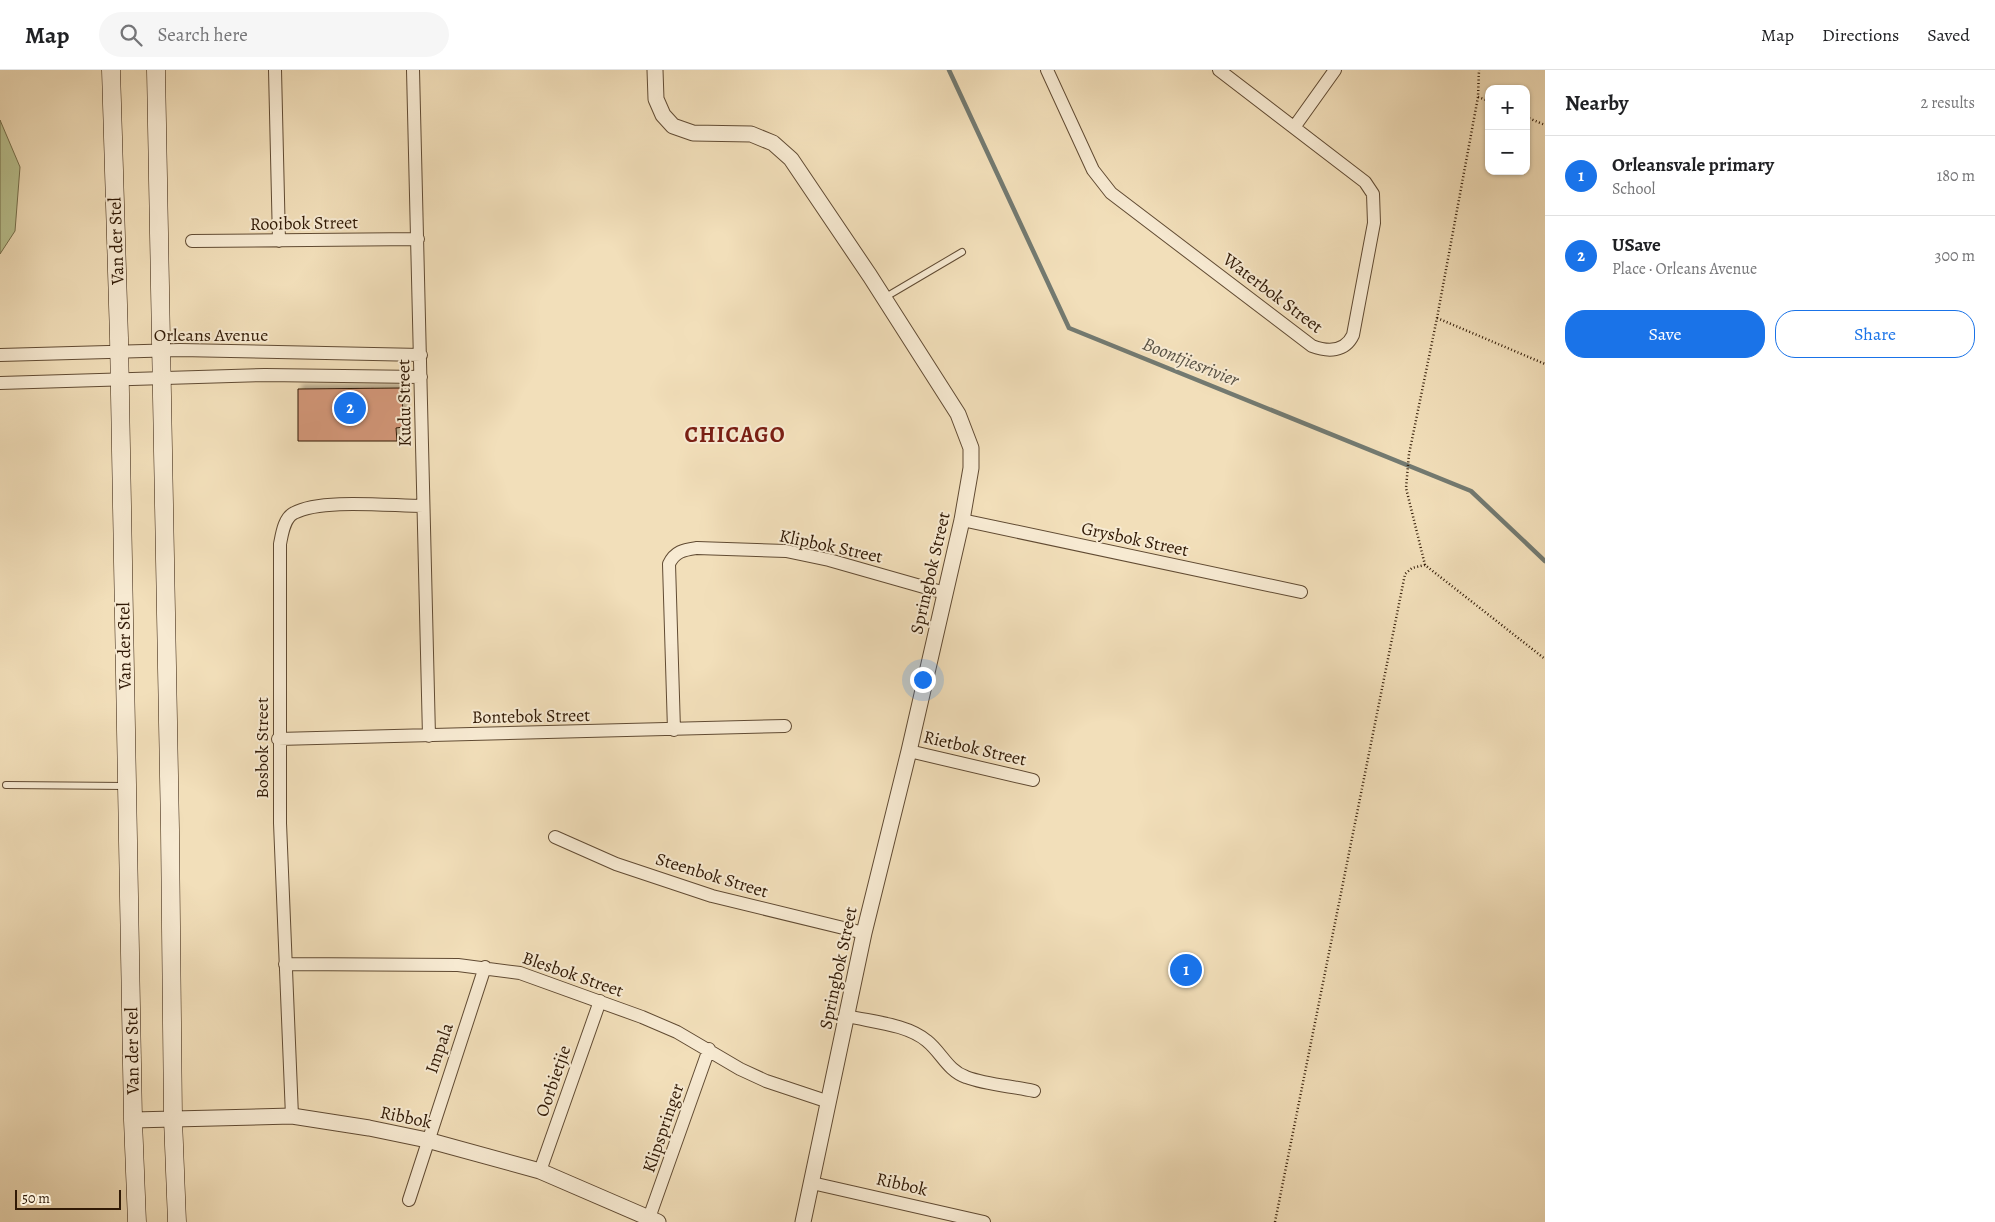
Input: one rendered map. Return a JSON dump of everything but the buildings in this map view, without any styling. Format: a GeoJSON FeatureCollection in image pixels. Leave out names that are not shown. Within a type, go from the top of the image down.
{"type":"FeatureCollection","features":[{"type":"Feature","properties":{"kind":"main road","name":"Van der Stel"},"geometry":{"type":"LineString","coordinates":[[111,70],[119,352],[133,1120],[137,1222]]}},
{"type":"Feature","properties":{"kind":"main road"},"geometry":{"type":"LineString","coordinates":[[156,70],[173,1119],[177,1222]]}},
{"type":"Feature","properties":{"kind":"street"},"geometry":{"type":"LineString","coordinates":[[275,70],[279,241]]}},
{"type":"Feature","properties":{"kind":"street","name":"Kudu Street"},"geometry":{"type":"LineString","coordinates":[[413,70],[429,736]]}},
{"type":"Feature","properties":{"kind":"street","name":"Springbok Street"},"geometry":{"type":"LineString","coordinates":[[655,70],[656,99],[663,115],[673,126],[693,133],[750,134],[773,143],[791,159],[884,298],[958,414],[971,448],[971,468],[962,520],[909,751],[864,933],[830,1102],[803,1222]]}},
{"type":"Feature","properties":{"kind":"street","name":"Waterbok Street"},"geometry":{"type":"LineString","coordinates":[[1047,70],[1094,170],[1112,193],[1312,346],[1333,350],[1350,342],[1353,335],[1374,222],[1373,194],[1365,182],[1295,126],[1219,70]]}},
{"type":"Feature","properties":{"kind":"street"},"geometry":{"type":"LineString","coordinates":[[1295,126],[1335,70]]}},
{"type":"Feature","properties":{"kind":"street","name":"Rooibok Street"},"geometry":{"type":"LineString","coordinates":[[192,241],[418,239]]}},
{"type":"Feature","properties":{"kind":"street","name":"Orleans Avenue"},"geometry":{"type":"LineString","coordinates":[[0,355],[161,351],[421,355]]}},
{"type":"Feature","properties":{"kind":"street"},"geometry":{"type":"LineString","coordinates":[[0,383],[265,375],[421,377]]}},
{"type":"Feature","properties":{"kind":"street","name":"Bosbok Street"},"geometry":{"type":"LineString","coordinates":[[292,1116],[278,739],[280,544],[284,527],[292,513],[311,507],[335,505],[423,506]]}},
{"type":"Feature","properties":{"kind":"street","name":"Grysbok Street"},"geometry":{"type":"LineString","coordinates":[[962,520],[1301,592]]}},
{"type":"Feature","properties":{"kind":"street","name":"Klipbok Street"},"geometry":{"type":"LineString","coordinates":[[674,730],[669,564],[673,555],[682,550],[696,548],[786,551],[829,560],[945,593]]}},
{"type":"Feature","properties":{"kind":"street","name":"Bontebok Street"},"geometry":{"type":"LineString","coordinates":[[278,739],[785,726]]}},
{"type":"Feature","properties":{"kind":"street","name":"Rietbok Street"},"geometry":{"type":"LineString","coordinates":[[909,751],[1033,780]]}},
{"type":"Feature","properties":{"kind":"street","name":"Steenbok Street"},"geometry":{"type":"LineString","coordinates":[[555,837],[616,864],[712,896],[864,933]]}},
{"type":"Feature","properties":{"kind":"street","name":"Blesbok Street"},"geometry":{"type":"LineString","coordinates":[[285,964],[485,967],[520,973],[642,1017],[709,1049],[740,1069],[766,1081],[830,1102]]}},
{"type":"Feature","properties":{"kind":"street","name":"Impala"},"geometry":{"type":"LineString","coordinates":[[409,1200],[485,967]]}},
{"type":"Feature","properties":{"kind":"street","name":"Oorbietjie"},"geometry":{"type":"LineString","coordinates":[[540,1171],[600,1001]]}},
{"type":"Feature","properties":{"kind":"street"},"geometry":{"type":"LineString","coordinates":[[847,1016],[909,1031],[926,1039],[939,1051],[949,1066],[965,1077],[1034,1091]]}},
{"type":"Feature","properties":{"kind":"street","name":"Klipspringer"},"geometry":{"type":"LineString","coordinates":[[654,1220],[709,1049]]}},
{"type":"Feature","properties":{"kind":"street","name":"Ribbok"},"geometry":{"type":"LineString","coordinates":[[133,1120],[292,1116],[369,1128],[427,1140],[540,1171],[654,1220]]}},
{"type":"Feature","properties":{"kind":"street","name":"Ribbok"},"geometry":{"type":"LineString","coordinates":[[812,1183],[984,1222]]}},
{"type":"Feature","properties":{"kind":"lane"},"geometry":{"type":"LineString","coordinates":[[884,298],[962,252]]}},
{"type":"Feature","properties":{"kind":"lane"},"geometry":{"type":"LineString","coordinates":[[6,785],[127,786]]}},
{"type":"Feature","properties":{"kind":"path"},"geometry":{"type":"LineString","coordinates":[[1478,70],[1478,97],[1437,318],[1409,454],[1406,488],[1426,565],[1545,659]]}},
{"type":"Feature","properties":{"kind":"path"},"geometry":{"type":"LineString","coordinates":[[1478,97],[1485,100]]}},
{"type":"Feature","properties":{"kind":"path"},"geometry":{"type":"LineString","coordinates":[[1530,119],[1545,125]]}},
{"type":"Feature","properties":{"kind":"path"},"geometry":{"type":"LineString","coordinates":[[1437,318],[1545,364]]}},
{"type":"Feature","properties":{"kind":"path"},"geometry":{"type":"LineString","coordinates":[[1276,1222],[1405,574],[1412,568],[1426,565]]}},
{"type":"Feature","properties":{"kind":"green space"},"geometry":{"type":"Polygon","coordinates":[[[0,120],[20,167],[15,231],[0,254],[0,120]]]}},
{"type":"Feature","properties":{"kind":"waterway","name":"Boontjiesrivier"},"geometry":{"type":"LineString","coordinates":[[949,70],[1069,328],[1471,491],[1545,561]]}},
{"type":"Feature","properties":{"kind":"place","name":"USave"},"geometry":{"type":"Point","coordinates":[350,408]}},
{"type":"Feature","properties":{"kind":"place","name":"Orleansvale primary"},"geometry":{"type":"Point","coordinates":[1186,970]}},
{"type":"Feature","properties":{"kind":"district","name":"CHICAGO"},"geometry":{"type":"Point","coordinates":[735,434]}}]}
